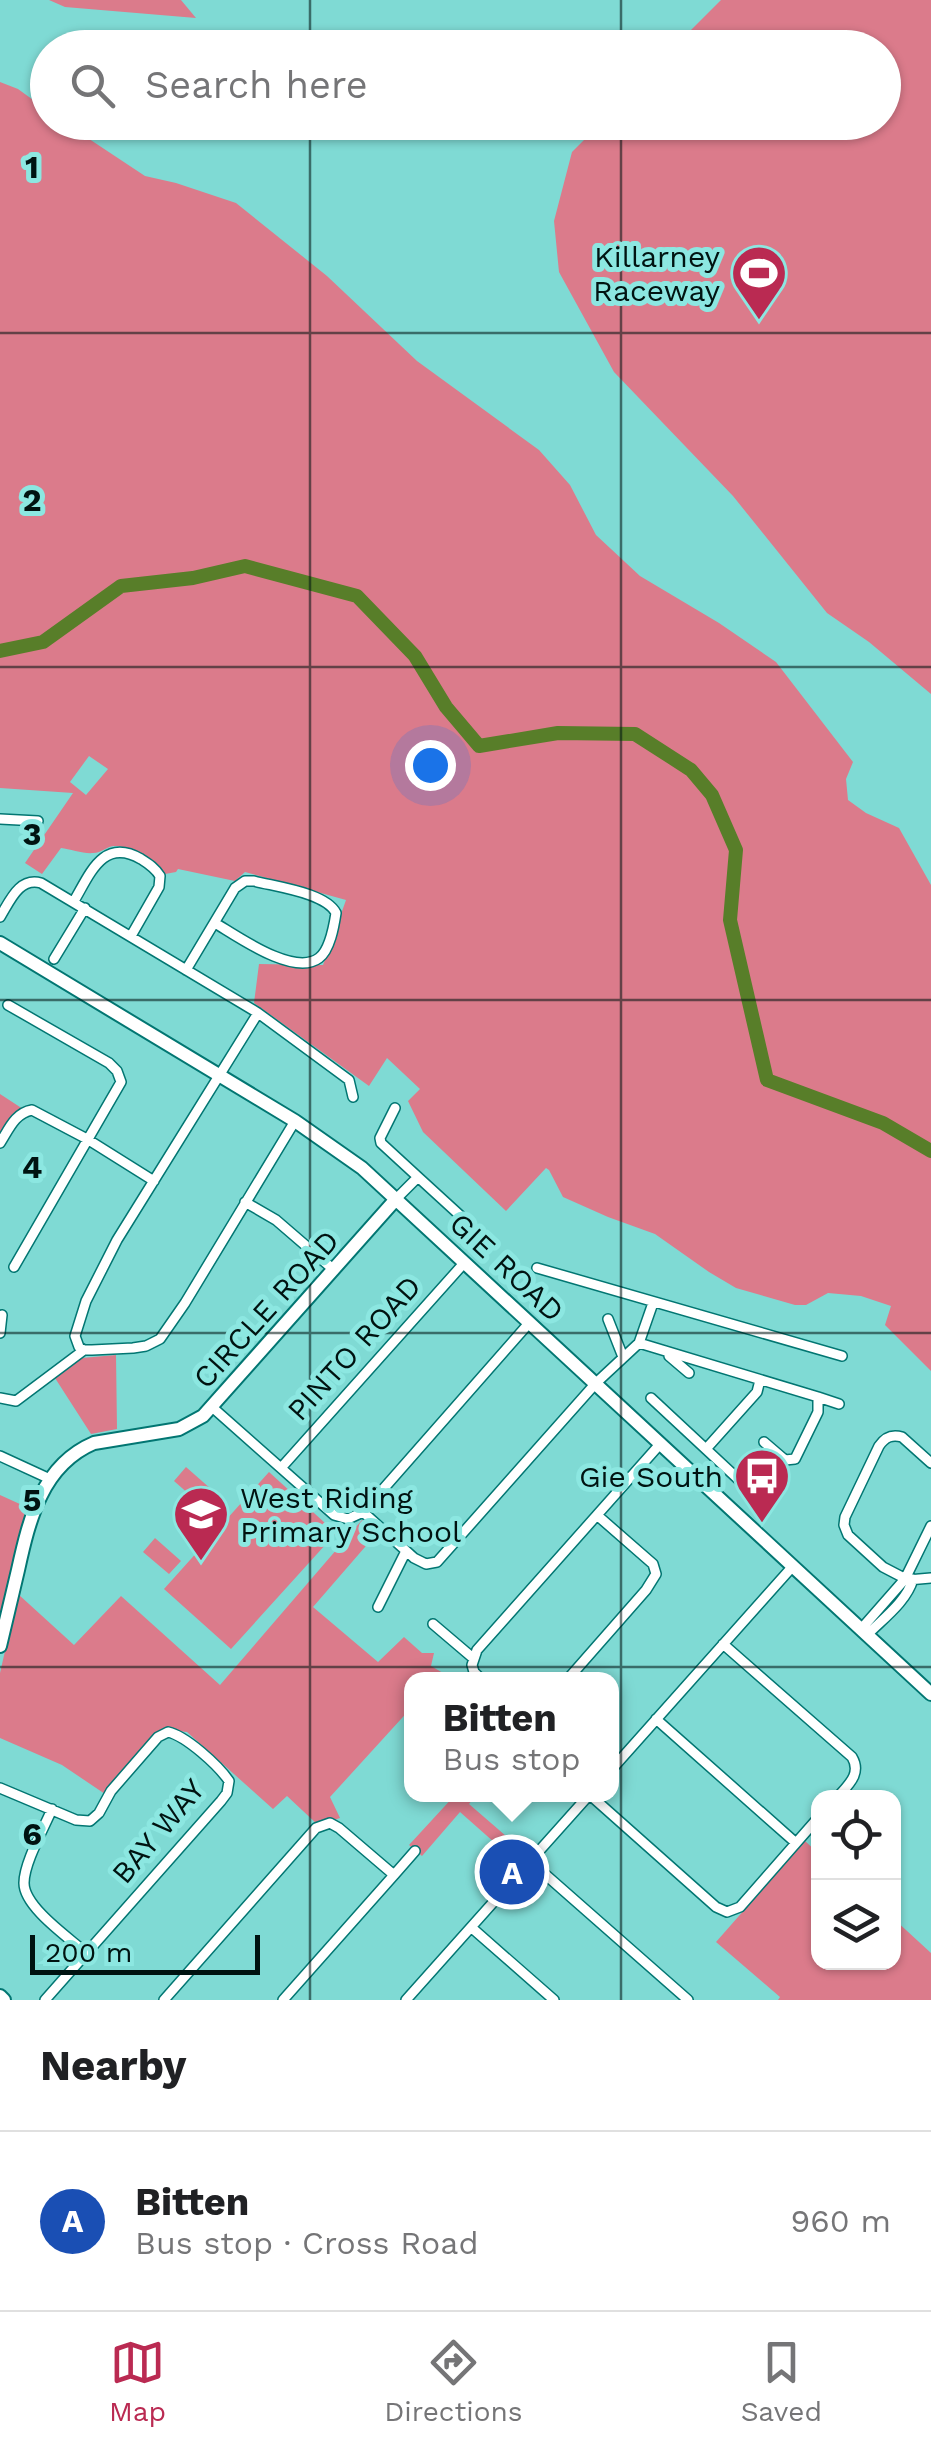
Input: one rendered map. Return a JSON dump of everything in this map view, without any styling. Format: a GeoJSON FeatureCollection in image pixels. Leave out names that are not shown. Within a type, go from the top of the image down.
{"type":"FeatureCollection","features":[{"type":"Feature","properties":{"kind":"street"},"geometry":{"type":"LineString","coordinates":[[1,820],[36,820],[33,832]]}},
{"type":"Feature","properties":{"kind":"street"},"geometry":{"type":"LineString","coordinates":[[74,902],[97,863],[110,854],[132,854],[160,876],[159,887],[131,936]]}},
{"type":"Feature","properties":{"kind":"street"},"geometry":{"type":"LineString","coordinates":[[186,970],[235,888],[248,880],[320,899],[332,905],[336,913],[325,950],[318,959],[308,962],[278,959],[215,923]]}},
{"type":"Feature","properties":{"kind":"street"},"geometry":{"type":"LineString","coordinates":[[0,917],[20,887],[30,881],[41,882],[258,1013],[349,1080],[353,1097]]}},
{"type":"Feature","properties":{"kind":"street"},"geometry":{"type":"LineString","coordinates":[[54,959],[86,908]]}},
{"type":"Feature","properties":{"kind":"street","name":"GIE ROAD"},"geometry":{"type":"LineString","coordinates":[[0,944],[342,1152],[931,1694]]}},
{"type":"Feature","properties":{"kind":"street"},"geometry":{"type":"LineString","coordinates":[[8,1005],[109,1064],[118,1071],[121,1082],[14,1267]]}},
{"type":"Feature","properties":{"kind":"street"},"geometry":{"type":"LineString","coordinates":[[84,1350],[75,1338],[86,1301],[117,1240],[258,1013]]}},
{"type":"Feature","properties":{"kind":"street"},"geometry":{"type":"LineString","coordinates":[[395,1108],[381,1143],[465,1220]]}},
{"type":"Feature","properties":{"kind":"street"},"geometry":{"type":"LineString","coordinates":[[0,1143],[17,1117],[32,1110],[154,1181]]}},
{"type":"Feature","properties":{"kind":"street"},"geometry":{"type":"LineString","coordinates":[[0,1398],[16,1400],[84,1350],[146,1346],[160,1338],[295,1120]]}},
{"type":"Feature","properties":{"kind":"street"},"geometry":{"type":"LineString","coordinates":[[396,1200],[418,1177]]}},
{"type":"Feature","properties":{"kind":"street","name":"CIRCLE ROAD"},"geometry":{"type":"LineString","coordinates":[[0,1646],[33,1510],[62,1464],[83,1448],[99,1442],[179,1430],[198,1420],[396,1200]]}},
{"type":"Feature","properties":{"kind":"street"},"geometry":{"type":"LineString","coordinates":[[245,1202],[276,1220],[334,1270]]}},
{"type":"Feature","properties":{"kind":"street","name":"PINTO ROAD"},"geometry":{"type":"LineString","coordinates":[[281,1468],[464,1262]]}},
{"type":"Feature","properties":{"kind":"street"},"geometry":{"type":"LineString","coordinates":[[537,1268],[842,1356]]}},
{"type":"Feature","properties":{"kind":"street"},"geometry":{"type":"LineString","coordinates":[[363,1512],[414,1558],[426,1564],[437,1562],[596,1383],[638,1343],[652,1303]]}},
{"type":"Feature","properties":{"kind":"street"},"geometry":{"type":"LineString","coordinates":[[0,1332],[2,1315]]}},
{"type":"Feature","properties":{"kind":"street"},"geometry":{"type":"LineString","coordinates":[[608,1320],[623,1357]]}},
{"type":"Feature","properties":{"kind":"street"},"geometry":{"type":"LineString","coordinates":[[212,1407],[334,1515],[348,1519],[363,1512],[530,1322]]}},
{"type":"Feature","properties":{"kind":"street"},"geometry":{"type":"LineString","coordinates":[[638,1343],[839,1404]]}},
{"type":"Feature","properties":{"kind":"street"},"geometry":{"type":"LineString","coordinates":[[663,1352],[690,1373]]}},
{"type":"Feature","properties":{"kind":"street"},"geometry":{"type":"LineString","coordinates":[[706,1449],[753,1396],[760,1380]]}},
{"type":"Feature","properties":{"kind":"street"},"geometry":{"type":"LineString","coordinates":[[764,1442],[785,1460],[794,1460],[818,1412],[818,1397]]}},
{"type":"Feature","properties":{"kind":"street"},"geometry":{"type":"LineString","coordinates":[[650,1398],[767,1506]]}},
{"type":"Feature","properties":{"kind":"street"},"geometry":{"type":"LineString","coordinates":[[931,1463],[902,1437],[887,1438],[879,1446],[844,1525],[848,1535],[883,1567],[909,1580],[931,1578]]}},
{"type":"Feature","properties":{"kind":"street"},"geometry":{"type":"LineString","coordinates":[[475,1672],[473,1658],[478,1650],[661,1443]]}},
{"type":"Feature","properties":{"kind":"street"},"geometry":{"type":"LineString","coordinates":[[0,1456],[50,1479]]}},
{"type":"Feature","properties":{"kind":"street"},"geometry":{"type":"LineString","coordinates":[[573,1672],[656,1574],[654,1564],[598,1516]]}},
{"type":"Feature","properties":{"kind":"street"},"geometry":{"type":"LineString","coordinates":[[865,1631],[909,1580],[931,1526]]}},
{"type":"Feature","properties":{"kind":"street"},"geometry":{"type":"LineString","coordinates":[[378,1607],[406,1551]]}},
{"type":"Feature","properties":{"kind":"street"},"geometry":{"type":"LineString","coordinates":[[619,1761],[793,1566]]}},
{"type":"Feature","properties":{"kind":"street"},"geometry":{"type":"LineString","coordinates":[[433,1624],[473,1658]]}},
{"type":"Feature","properties":{"kind":"street"},"geometry":{"type":"LineString","coordinates":[[723,1644],[852,1757],[856,1774],[843,1790]]}},
{"type":"Feature","properties":{"kind":"street"},"geometry":{"type":"LineString","coordinates":[[656,1719],[796,1843]]}},
{"type":"Feature","properties":{"kind":"street","name":"BAY WAY"},"geometry":{"type":"LineString","coordinates":[[0,1788],[76,1820],[90,1821],[111,1790],[158,1737],[168,1732],[182,1737],[229,1781],[222,1801],[45,2000]]}},
{"type":"Feature","properties":{"kind":"street"},"geometry":{"type":"LineString","coordinates":[[412,1998],[584,1802]]}},
{"type":"Feature","properties":{"kind":"street"},"geometry":{"type":"LineString","coordinates":[[598,1802],[723,1911],[740,1907],[811,1826]]}},
{"type":"Feature","properties":{"kind":"street"},"geometry":{"type":"LineString","coordinates":[[52,1809],[27,1868],[24,1890],[33,1906],[86,1953]]}},
{"type":"Feature","properties":{"kind":"street"},"geometry":{"type":"LineString","coordinates":[[164,2000],[321,1825],[330,1823],[338,1828],[394,1874]]}},
{"type":"Feature","properties":{"kind":"street"},"geometry":{"type":"LineString","coordinates":[[283,2000],[416,1851]]}},
{"type":"Feature","properties":{"kind":"street"},"geometry":{"type":"LineString","coordinates":[[530,1860],[688,2000]]}},
{"type":"Feature","properties":{"kind":"street"},"geometry":{"type":"LineString","coordinates":[[472,1928],[554,2000]]}},
{"type":"Feature","properties":{"kind":"shaded area"},"geometry":{"type":"Polygon","coordinates":[[[49,0],[181,0],[196,18],[65,7],[49,0]]]}},
{"type":"Feature","properties":{"kind":"shaded area","name":"Killarney Raceway"},"geometry":{"type":"Polygon","coordinates":[[[721,0],[931,0],[931,694],[827,613],[733,496],[614,372],[559,272],[554,221],[572,152],[584,140],[901,140],[901,30],[691,30],[721,0]]]}},
{"type":"Feature","properties":{"kind":"shaded area"},"geometry":{"type":"Polygon","coordinates":[[[0,82],[30,98],[30,140],[91,140],[145,176],[236,203],[327,276],[417,361],[539,450],[570,485],[596,535],[640,576],[776,662],[853,762],[846,779],[848,800],[899,828],[931,885],[931,1371],[885,1325],[891,1306],[861,1296],[828,1293],[806,1305],[795,1305],[736,1288],[655,1234],[563,1197],[546,1168],[506,1211],[423,1132],[408,1101],[420,1089],[387,1058],[369,1086],[254,1003],[259,964],[323,965],[346,900],[245,872],[235,881],[178,869],[165,874],[144,855],[116,846],[93,853],[61,848],[42,874],[25,863],[73,793],[0,788],[0,82]],[[89,756],[70,782],[86,795],[108,769],[89,756]]]}},
{"type":"Feature","properties":{"kind":"shaded area"},"geometry":{"type":"Polygon","coordinates":[[[0,1094],[23,1109],[0,1143],[0,1094]]]}},
{"type":"Feature","properties":{"kind":"shaded area"},"geometry":{"type":"Polygon","coordinates":[[[116,1355],[117,1429],[91,1434],[55,1378],[82,1358],[116,1355]]]}},
{"type":"Feature","properties":{"kind":"shaded area"},"geometry":{"type":"Polygon","coordinates":[[[186,1467],[211,1489],[199,1503],[174,1481],[186,1467]]]}},
{"type":"Feature","properties":{"kind":"shaded area"},"geometry":{"type":"Polygon","coordinates":[[[269,1472],[336,1533],[231,1649],[164,1589],[269,1472]]]}},
{"type":"Feature","properties":{"kind":"shaded area"},"geometry":{"type":"Polygon","coordinates":[[[0,1495],[33,1510],[0,1619],[0,1495]]]}},
{"type":"Feature","properties":{"kind":"shaded area"},"geometry":{"type":"Polygon","coordinates":[[[362,1520],[378,1532],[313,1607],[378,1662],[404,1637],[422,1653],[434,1653],[431,1666],[441,1672],[404,1672],[404,1716],[330,1797],[340,1818],[318,1825],[287,1796],[273,1809],[187,1732],[168,1730],[105,1794],[62,1765],[0,1738],[0,1673],[18,1594],[74,1645],[121,1596],[220,1685],[362,1520]]]}},
{"type":"Feature","properties":{"kind":"shaded area"},"geometry":{"type":"Polygon","coordinates":[[[155,1538],[181,1561],[169,1574],[143,1552],[155,1538]]]}},
{"type":"Feature","properties":{"kind":"shaded area"},"geometry":{"type":"Polygon","coordinates":[[[449,1802],[471,1802],[529,1856],[521,1866],[460,1812],[422,1856],[409,1845],[449,1802]]]}},
{"type":"Feature","properties":{"kind":"shaded area"},"geometry":{"type":"Polygon","coordinates":[[[805,1841],[811,1847],[811,1970],[901,1970],[901,1925],[931,1953],[931,2000],[778,2000],[780,1997],[716,1942],[805,1841]]]}},
{"type":"Feature","properties":{"kind":"waterway"},"geometry":{"type":"LineString","coordinates":[[0,651],[43,642],[121,586],[193,578],[245,566],[357,596],[415,656],[446,707],[479,746],[558,733],[635,734],[691,770],[712,795],[736,850],[730,920],[767,1080],[883,1123],[931,1151]]}},
{"type":"Feature","properties":{"kind":"place","name":"Killarney Raceway"},"geometry":{"type":"Point","coordinates":[759,322]}},
{"type":"Feature","properties":{"kind":"place","name":"Gie South"},"geometry":{"type":"Point","coordinates":[762,1525]}},
{"type":"Feature","properties":{"kind":"place","name":"West Riding Primary School"},"geometry":{"type":"Point","coordinates":[201,1563]}},
{"type":"Feature","properties":{"kind":"place","name":"Bitten"},"geometry":{"type":"Point","coordinates":[512,1872]}}]}
